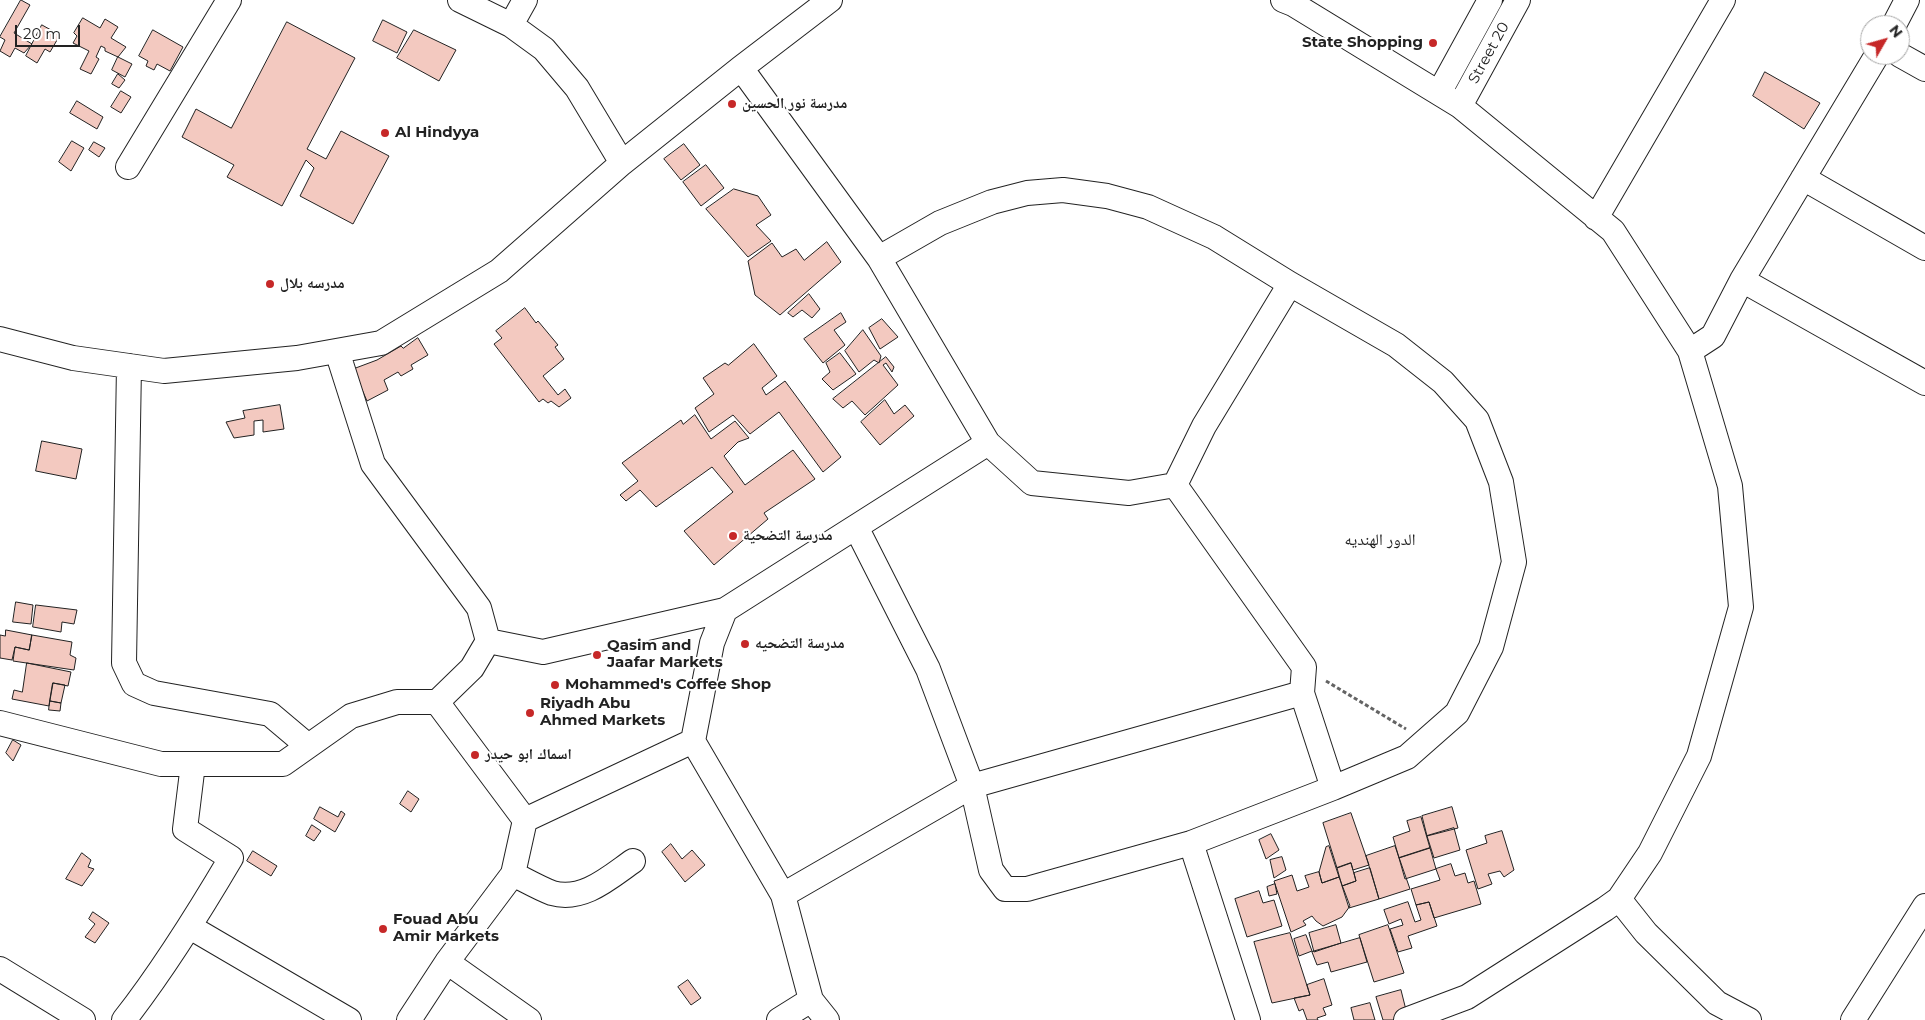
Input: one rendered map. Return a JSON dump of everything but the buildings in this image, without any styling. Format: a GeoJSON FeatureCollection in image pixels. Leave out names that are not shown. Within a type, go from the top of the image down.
{"type":"FeatureCollection","features":[{"type":"Feature","properties":{"kind":"street"},"geometry":{"type":"LineString","coordinates":[[128,167],[229,0]]}},
{"type":"Feature","properties":{"kind":"street"},"geometry":{"type":"LineString","coordinates":[[460,0],[511,25],[544,50],[577,88],[622,163]]}},
{"type":"Feature","properties":{"kind":"street"},"geometry":{"type":"LineString","coordinates":[[511,25],[525,0]]}},
{"type":"Feature","properties":{"kind":"street"},"geometry":{"type":"LineString","coordinates":[[0,339],[73,358],[164,371],[297,358],[381,343],[499,271],[622,163],[830,0]]}},
{"type":"Feature","properties":{"kind":"street","name":"Street 20"},"geometry":{"type":"LineString","coordinates":[[1439,93],[1490,0]]}},
{"type":"Feature","properties":{"kind":"street","name":"Street 20"},"geometry":{"type":"LineString","coordinates":[[1460,106],[1518,0]]}},
{"type":"Feature","properties":{"kind":"street"},"geometry":{"type":"LineString","coordinates":[[1596,218],[1722,0]]}},
{"type":"Feature","properties":{"kind":"street"},"geometry":{"type":"LineString","coordinates":[[1899,15],[1907,0]]}},
{"type":"Feature","properties":{"kind":"street"},"geometry":{"type":"LineString","coordinates":[[1290,1],[1460,106],[1613,231],[1690,351],[1730,486],[1741,607],[1699,756],[1650,853],[1619,899],[1467,997],[1406,1020]]}},
{"type":"Feature","properties":{"kind":"street"},"geometry":{"type":"LineString","coordinates":[[1910,61],[1925,69]]}},
{"type":"Feature","properties":{"kind":"street"},"geometry":{"type":"LineString","coordinates":[[1690,351],[1712,336],[1742,280],[1871,65]]}},
{"type":"Feature","properties":{"kind":"street"},"geometry":{"type":"LineString","coordinates":[[741,68],[879,258],[988,443],[1032,483],[1129,493],[1175,486]]}},
{"type":"Feature","properties":{"kind":"street"},"geometry":{"type":"LineString","coordinates":[[1803,178],[1925,248]]}},
{"type":"Feature","properties":{"kind":"street"},"geometry":{"type":"LineString","coordinates":[[856,527],[928,669],[972,786],[991,870],[1005,889],[1027,889],[1191,844],[1407,757],[1457,713],[1491,648],[1514,562],[1501,482],[1477,420],[1443,382],[1396,345],[1290,284],[1214,237],[1148,207],[1106,196],[1063,190],[1027,193],[992,202],[940,223],[879,258]]}},
{"type":"Feature","properties":{"kind":"street"},"geometry":{"type":"LineString","coordinates":[[1742,280],[1925,383]]}},
{"type":"Feature","properties":{"kind":"street"},"geometry":{"type":"LineString","coordinates":[[1175,486],[1204,426],[1290,284]]}},
{"type":"Feature","properties":{"kind":"street"},"geometry":{"type":"LineString","coordinates":[[0,723],[161,764],[283,764],[351,716],[397,702],[437,702],[472,668],[488,641],[479,608],[373,464],[338,351]]}},
{"type":"Feature","properties":{"kind":"street"},"geometry":{"type":"LineString","coordinates":[[130,366],[124,664],[134,684],[154,694],[270,714],[308,746]]}},
{"type":"Feature","properties":{"kind":"street"},"geometry":{"type":"LineString","coordinates":[[488,641],[543,652],[725,610],[988,443]]}},
{"type":"Feature","properties":{"kind":"street"},"geometry":{"type":"LineString","coordinates":[[1175,486],[1304,667],[1302,693],[1334,788]]}},
{"type":"Feature","properties":{"kind":"street"},"geometry":{"type":"LineString","coordinates":[[725,610],[712,643],[693,742],[783,895],[811,1000],[827,1020]]}},
{"type":"Feature","properties":{"kind":"street"},"geometry":{"type":"LineString","coordinates":[[783,895],[972,786],[1302,693]]}},
{"type":"Feature","properties":{"kind":"street"},"geometry":{"type":"LineString","coordinates":[[409,1020],[447,962],[513,874],[525,820],[437,702]]}},
{"type":"Feature","properties":{"kind":"street"},"geometry":{"type":"LineString","coordinates":[[525,820],[693,742]]}},
{"type":"Feature","properties":{"kind":"street"},"geometry":{"type":"LineString","coordinates":[[124,1020],[153,983],[190,927],[231,858],[184,829],[193,764]]}},
{"type":"Feature","properties":{"kind":"street"},"geometry":{"type":"LineString","coordinates":[[1191,844],[1248,1020]]}},
{"type":"Feature","properties":{"kind":"street"},"geometry":{"type":"LineString","coordinates":[[513,874],[553,893],[573,894],[592,889],[633,861]]}},
{"type":"Feature","properties":{"kind":"street"},"geometry":{"type":"LineString","coordinates":[[1619,899],[1646,933],[1717,1003],[1749,1020]]}},
{"type":"Feature","properties":{"kind":"street"},"geometry":{"type":"LineString","coordinates":[[1853,1020],[1925,906]]}},
{"type":"Feature","properties":{"kind":"street"},"geometry":{"type":"LineString","coordinates":[[190,927],[349,1020]]}},
{"type":"Feature","properties":{"kind":"street"},"geometry":{"type":"LineString","coordinates":[[447,962],[529,1020]]}},
{"type":"Feature","properties":{"kind":"street"},"geometry":{"type":"LineString","coordinates":[[0,969],[83,1020]]}},
{"type":"Feature","properties":{"kind":"street"},"geometry":{"type":"LineString","coordinates":[[779,1020],[811,1000]]}},
{"type":"Feature","properties":{"kind":"path"},"geometry":{"type":"LineString","coordinates":[[1304,667],[1425,741]]}},
{"type":"Feature","properties":{"kind":"place","name":"State Shopping"},"geometry":{"type":"Point","coordinates":[1433,43]}},
{"type":"Feature","properties":{"kind":"place","name":"مدرسة نور الحسين"},"geometry":{"type":"Point","coordinates":[732,104]}},
{"type":"Feature","properties":{"kind":"place","name":"Al Hindyya"},"geometry":{"type":"Point","coordinates":[385,133]}},
{"type":"Feature","properties":{"kind":"place","name":"مدرسه بلال"},"geometry":{"type":"Point","coordinates":[270,284]}},
{"type":"Feature","properties":{"kind":"place","name":"مدرسة التضحية"},"geometry":{"type":"Point","coordinates":[733,536]}},
{"type":"Feature","properties":{"kind":"place","name":"مدرسة التضحيه"},"geometry":{"type":"Point","coordinates":[745,644]}},
{"type":"Feature","properties":{"kind":"place","name":"Qasim and Jaafar Markets"},"geometry":{"type":"Point","coordinates":[597,655]}},
{"type":"Feature","properties":{"kind":"place","name":"Mohammed's Coffee Shop"},"geometry":{"type":"Point","coordinates":[555,685]}},
{"type":"Feature","properties":{"kind":"place","name":"Riyadh Abu Ahmed Markets"},"geometry":{"type":"Point","coordinates":[530,713]}},
{"type":"Feature","properties":{"kind":"place","name":"اسماك ابو حيدر"},"geometry":{"type":"Point","coordinates":[475,755]}},
{"type":"Feature","properties":{"kind":"place","name":"Fouad Abu Amir Markets"},"geometry":{"type":"Point","coordinates":[383,929]}},
{"type":"Feature","properties":{"kind":"district","name":"الدور الهنديه"},"geometry":{"type":"Point","coordinates":[1380,540]}}]}
